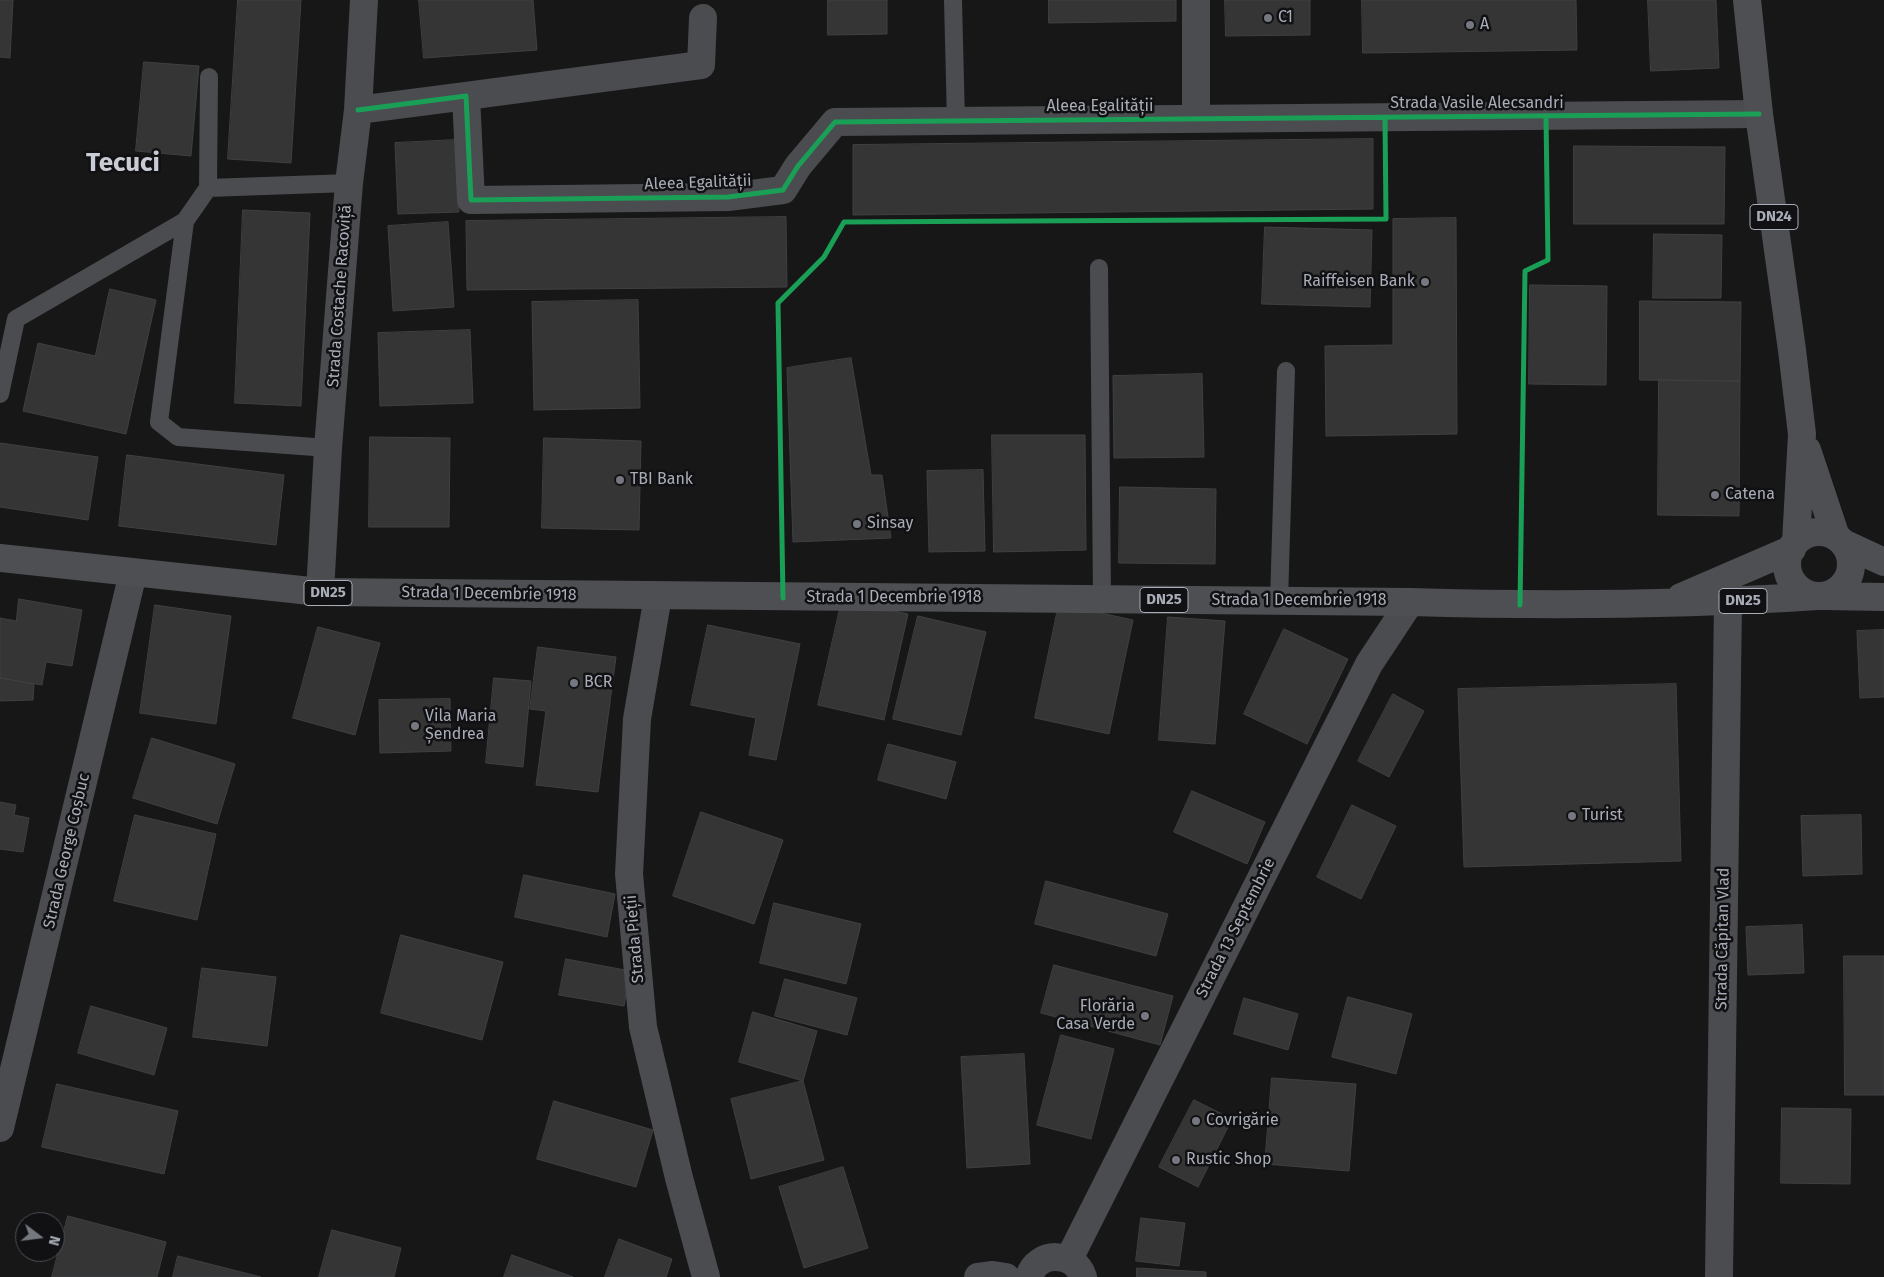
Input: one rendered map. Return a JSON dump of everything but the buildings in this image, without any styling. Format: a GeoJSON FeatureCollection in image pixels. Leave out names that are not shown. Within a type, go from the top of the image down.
{"type":"FeatureCollection","features":[{"type":"Feature","properties":{"kind":"main road","name":"DN24"},"geometry":{"type":"LineString","coordinates":[[1747,0],[1759,114],[1802,434],[1794,545]]}},
{"type":"Feature","properties":{"kind":"main road","name":"DN24"},"geometry":{"type":"LineString","coordinates":[[1802,434],[1840,540]]}},
{"type":"Feature","properties":{"kind":"main road"},"geometry":{"type":"LineString","coordinates":[[1840,540],[1849,551],[1851,561],[1848,580],[1841,588],[1820,596],[1797,588],[1791,579],[1788,569],[1788,558],[1794,545],[1810,533],[1827,533],[1884,562]]}},
{"type":"Feature","properties":{"kind":"main road","name":"Strada 1 Decembrie 1918"},"geometry":{"type":"LineString","coordinates":[[1670,602],[1794,545]]}},
{"type":"Feature","properties":{"kind":"main road","name":"Strada 1 Decembrie 1918"},"geometry":{"type":"LineString","coordinates":[[0,558],[320,592],[1410,602],[1520,605],[1728,602],[1820,596],[1884,597]]}},
{"type":"Feature","properties":{"kind":"street","name":"Strada Costache Racoviță"},"geometry":{"type":"LineString","coordinates":[[320,592],[328,448],[349,183],[358,110],[364,0]]}},
{"type":"Feature","properties":{"kind":"street"},"geometry":{"type":"LineString","coordinates":[[1196,0],[1196,119]]}},
{"type":"Feature","properties":{"kind":"street"},"geometry":{"type":"LineString","coordinates":[[358,110],[701,66],[703,18]]}},
{"type":"Feature","properties":{"kind":"street","name":"Aleea Egalității"},"geometry":{"type":"LineString","coordinates":[[466,96],[470,200],[728,197],[783,190],[798,166],[835,122],[1196,119]]}},
{"type":"Feature","properties":{"kind":"street","name":"Strada Vasile Alecsandri"},"geometry":{"type":"LineString","coordinates":[[1196,119],[1759,114]]}},
{"type":"Feature","properties":{"kind":"street","name":"Strada George Coșbuc"},"geometry":{"type":"LineString","coordinates":[[0,1128],[133,573]]}},
{"type":"Feature","properties":{"kind":"street","name":"Strada Pieții"},"geometry":{"type":"LineString","coordinates":[[658,596],[637,719],[629,874],[643,1028],[706,1277]]}},
{"type":"Feature","properties":{"kind":"street","name":"Strada 13 Septembrie"},"geometry":{"type":"LineString","coordinates":[[1076,1268],[1369,664],[1410,602]]}},
{"type":"Feature","properties":{"kind":"street","name":"Strada Căpitan Vlad"},"geometry":{"type":"LineString","coordinates":[[1719,1277],[1728,602]]}},
{"type":"Feature","properties":{"kind":"street"},"geometry":{"type":"LineString","coordinates":[[1029,1277],[1042,1260],[1051,1257],[1060,1257],[1076,1268]]}},
{"type":"Feature","properties":{"kind":"street"},"geometry":{"type":"LineString","coordinates":[[978,1277],[993,1275],[1006,1277]]}},
{"type":"Feature","properties":{"kind":"lane"},"geometry":{"type":"LineString","coordinates":[[952,0],[956,121]]}},
{"type":"Feature","properties":{"kind":"lane"},"geometry":{"type":"LineString","coordinates":[[0,394],[16,319],[185,221],[208,188],[209,77]]}},
{"type":"Feature","properties":{"kind":"lane"},"geometry":{"type":"LineString","coordinates":[[208,188],[349,183]]}},
{"type":"Feature","properties":{"kind":"lane"},"geometry":{"type":"LineString","coordinates":[[185,221],[159,422],[178,437],[328,448]]}},
{"type":"Feature","properties":{"kind":"lane"},"geometry":{"type":"LineString","coordinates":[[1099,268],[1102,600]]}},
{"type":"Feature","properties":{"kind":"lane"},"geometry":{"type":"LineString","coordinates":[[1279,601],[1286,371]]}},
{"type":"Feature","properties":{"kind":"cycle path"},"geometry":{"type":"LineString","coordinates":[[358,110],[466,96],[471,200],[728,197],[783,190],[798,166],[835,122],[1759,114]]}},
{"type":"Feature","properties":{"kind":"cycle path"},"geometry":{"type":"LineString","coordinates":[[1520,605],[1525,271],[1548,260],[1546,117]]}},
{"type":"Feature","properties":{"kind":"cycle path"},"geometry":{"type":"LineString","coordinates":[[783,598],[778,303],[824,257],[844,222],[1386,219],[1385,118]]}},
{"type":"Feature","properties":{"kind":"place","name":"C1"},"geometry":{"type":"Point","coordinates":[1268,18]}},
{"type":"Feature","properties":{"kind":"place","name":"A"},"geometry":{"type":"Point","coordinates":[1470,25]}},
{"type":"Feature","properties":{"kind":"place","name":"Raiffeisen Bank"},"geometry":{"type":"Point","coordinates":[1425,282]}},
{"type":"Feature","properties":{"kind":"place","name":"TBI Bank"},"geometry":{"type":"Point","coordinates":[620,480]}},
{"type":"Feature","properties":{"kind":"place","name":"Catena"},"geometry":{"type":"Point","coordinates":[1715,495]}},
{"type":"Feature","properties":{"kind":"place","name":"Sinsay"},"geometry":{"type":"Point","coordinates":[857,524]}},
{"type":"Feature","properties":{"kind":"place","name":"BCR"},"geometry":{"type":"Point","coordinates":[574,683]}},
{"type":"Feature","properties":{"kind":"place","name":"Vila Maria Șendrea"},"geometry":{"type":"Point","coordinates":[415,726]}},
{"type":"Feature","properties":{"kind":"place","name":"Turist"},"geometry":{"type":"Point","coordinates":[1572,816]}},
{"type":"Feature","properties":{"kind":"place","name":"Florăria Casa Verde"},"geometry":{"type":"Point","coordinates":[1145,1016]}},
{"type":"Feature","properties":{"kind":"place","name":"Covrigărie"},"geometry":{"type":"Point","coordinates":[1196,1121]}},
{"type":"Feature","properties":{"kind":"place","name":"Rustic Shop"},"geometry":{"type":"Point","coordinates":[1176,1160]}},
{"type":"Feature","properties":{"kind":"district","name":"Tecuci"},"geometry":{"type":"Point","coordinates":[123,164]}}]}
